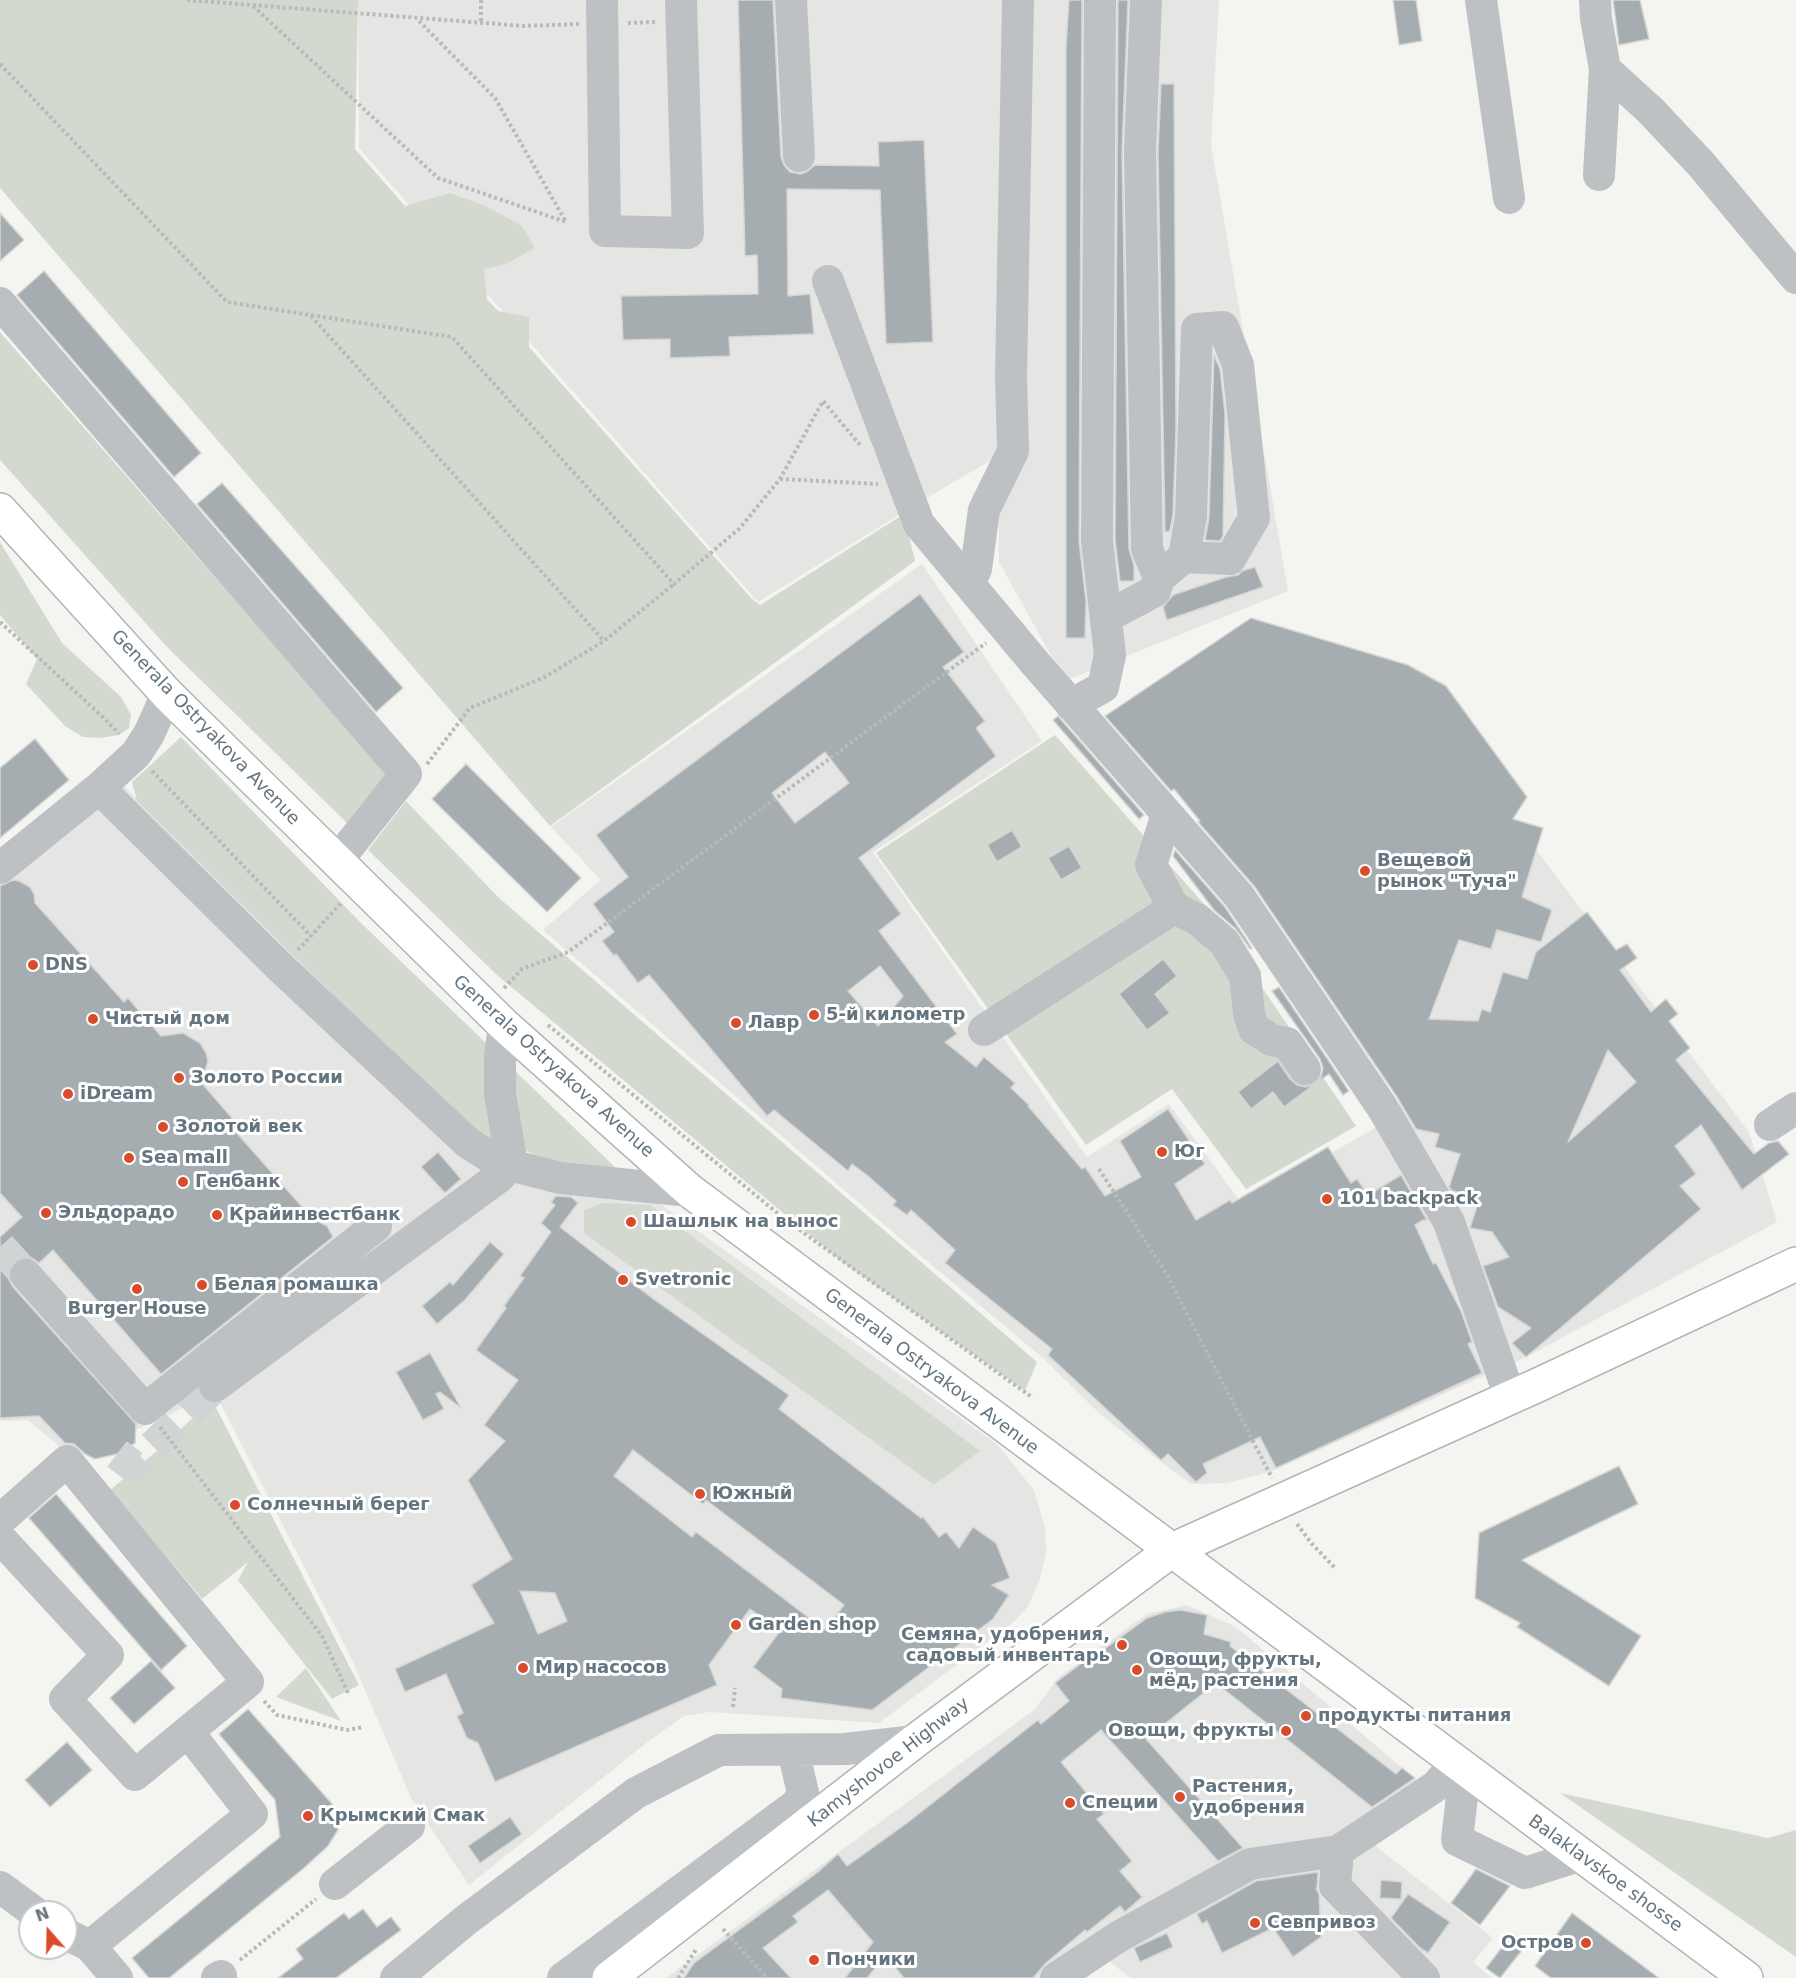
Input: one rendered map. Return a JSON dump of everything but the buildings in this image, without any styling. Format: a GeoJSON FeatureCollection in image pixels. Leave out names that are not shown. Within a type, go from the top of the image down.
{"type":"FeatureCollection","features":[{"type":"Feature","properties":{"kind":"main road","name":"Generala Ostryakova Avenue"},"geometry":{"type":"LineString","coordinates":[[0,510],[167,694],[337,861],[508,1010],[690,1191],[1172,1550]]}},
{"type":"Feature","properties":{"kind":"main road","name":"Kamyshovoe Highway"},"geometry":{"type":"LineString","coordinates":[[609,1978],[915,1741],[1172,1550],[1524,1391],[1796,1264]]}},
{"type":"Feature","properties":{"kind":"main road","name":"Balaklavskoe shosse"},"geometry":{"type":"LineString","coordinates":[[1172,1550],[1582,1855],[1732,1974]]}},
{"type":"Feature","properties":{"kind":"lane"},"geometry":{"type":"LineString","coordinates":[[791,0],[799,156]]}},
{"type":"Feature","properties":{"kind":"lane"},"geometry":{"type":"LineString","coordinates":[[969,583],[976,569],[984,510],[1013,451],[1011,377],[1018,0]]}},
{"type":"Feature","properties":{"kind":"lane"},"geometry":{"type":"LineString","coordinates":[[1071,705],[1103,687],[1110,655],[1097,541],[1100,0]]}},
{"type":"Feature","properties":{"kind":"lane"},"geometry":{"type":"LineString","coordinates":[[1146,0],[1140,152],[1147,549],[1159,578]]}},
{"type":"Feature","properties":{"kind":"lane"},"geometry":{"type":"LineString","coordinates":[[1481,0],[1509,198]]}},
{"type":"Feature","properties":{"kind":"lane"},"geometry":{"type":"LineString","coordinates":[[1595,0],[1605,69],[1599,175]]}},
{"type":"Feature","properties":{"kind":"lane"},"geometry":{"type":"LineString","coordinates":[[602,12],[604,231],[687,233],[681,11]]}},
{"type":"Feature","properties":{"kind":"lane"},"geometry":{"type":"LineString","coordinates":[[1605,69],[1651,111],[1701,164],[1796,278]]}},
{"type":"Feature","properties":{"kind":"lane"},"geometry":{"type":"LineString","coordinates":[[828,281],[920,524],[1071,705],[1239,896],[1382,1107],[1449,1222],[1524,1391]]}},
{"type":"Feature","properties":{"kind":"lane"},"geometry":{"type":"LineString","coordinates":[[0,303],[406,774],[337,861]]}},
{"type":"Feature","properties":{"kind":"lane"},"geometry":{"type":"LineString","coordinates":[[1106,617],[1155,591],[1159,578],[1184,557],[1191,516],[1197,329],[1224,327],[1238,365],[1254,518],[1230,560],[1184,557]]}},
{"type":"Feature","properties":{"kind":"lane"},"geometry":{"type":"LineString","coordinates":[[0,868],[99,788],[136,754],[149,734],[167,694]]}},
{"type":"Feature","properties":{"kind":"lane"},"geometry":{"type":"LineString","coordinates":[[99,788],[281,968],[468,1143],[498,1162],[560,1178],[690,1191]]}},
{"type":"Feature","properties":{"kind":"lane"},"geometry":{"type":"LineString","coordinates":[[1167,814],[1151,865],[1174,908],[1197,919],[1224,942],[1245,976],[1249,1014],[1254,1029],[1272,1040],[1287,1043],[1305,1069]]}},
{"type":"Feature","properties":{"kind":"lane"},"geometry":{"type":"LineString","coordinates":[[984,1030],[1174,908]]}},
{"type":"Feature","properties":{"kind":"lane"},"geometry":{"type":"LineString","coordinates":[[508,1010],[500,1056],[500,1094],[512,1164]]}},
{"type":"Feature","properties":{"kind":"lane"},"geometry":{"type":"LineString","coordinates":[[1770,1125],[1796,1108]]}},
{"type":"Feature","properties":{"kind":"lane"},"geometry":{"type":"LineString","coordinates":[[215,1386],[499,1177],[512,1164]]}},
{"type":"Feature","properties":{"kind":"lane"},"geometry":{"type":"LineString","coordinates":[[26,1275],[145,1409],[376,1226]]}},
{"type":"Feature","properties":{"kind":"lane"},"geometry":{"type":"LineString","coordinates":[[0,1520],[68,1461],[248,1682],[135,1774],[65,1699],[108,1655],[0,1538]]}},
{"type":"Feature","properties":{"kind":"lane"},"geometry":{"type":"LineString","coordinates":[[114,1977],[78,1940],[252,1814],[188,1732]]}},
{"type":"Feature","properties":{"kind":"lane"},"geometry":{"type":"LineString","coordinates":[[396,1978],[466,1920],[636,1793],[719,1750],[845,1749],[915,1741]]}},
{"type":"Feature","properties":{"kind":"lane"},"geometry":{"type":"LineString","coordinates":[[563,1978],[797,1804],[803,1793],[793,1750]]}},
{"type":"Feature","properties":{"kind":"lane"},"geometry":{"type":"LineString","coordinates":[[1056,1978],[1118,1937],[1250,1864],[1338,1851],[1436,1786],[1460,1766]]}},
{"type":"Feature","properties":{"kind":"lane"},"geometry":{"type":"LineString","coordinates":[[1460,1766],[1457,1840],[1525,1873],[1582,1855]]}},
{"type":"Feature","properties":{"kind":"lane"},"geometry":{"type":"LineString","coordinates":[[335,1884],[409,1826]]}},
{"type":"Feature","properties":{"kind":"lane"},"geometry":{"type":"LineString","coordinates":[[1338,1851],[1335,1886],[1424,1978]]}},
{"type":"Feature","properties":{"kind":"lane"},"geometry":{"type":"LineString","coordinates":[[0,1887],[18,1900]]}},
{"type":"Feature","properties":{"kind":"path"},"geometry":{"type":"LineString","coordinates":[[187,0],[523,26],[602,12],[681,11]]}},
{"type":"Feature","properties":{"kind":"path"},"geometry":{"type":"LineString","coordinates":[[481,0],[481,23]]}},
{"type":"Feature","properties":{"kind":"path"},"geometry":{"type":"LineString","coordinates":[[253,6],[438,178],[566,222],[495,98],[417,19]]}},
{"type":"Feature","properties":{"kind":"path"},"geometry":{"type":"LineString","coordinates":[[0,64],[226,302],[452,338],[674,584]]}},
{"type":"Feature","properties":{"kind":"path"},"geometry":{"type":"LineString","coordinates":[[310,315],[604,642]]}},
{"type":"Feature","properties":{"kind":"path"},"geometry":{"type":"LineString","coordinates":[[427,765],[470,708],[543,678],[604,642],[739,529],[780,479],[823,401]]}},
{"type":"Feature","properties":{"kind":"path"},"geometry":{"type":"LineString","coordinates":[[780,479],[882,484]]}},
{"type":"Feature","properties":{"kind":"path"},"geometry":{"type":"LineString","coordinates":[[0,622],[105,719],[119,735]]}},
{"type":"Feature","properties":{"kind":"path"},"geometry":{"type":"LineString","coordinates":[[508,1010],[503,988],[522,969],[568,952],[1006,628]]}},
{"type":"Feature","properties":{"kind":"path"},"geometry":{"type":"LineString","coordinates":[[148,766],[311,936]]}},
{"type":"Feature","properties":{"kind":"path"},"geometry":{"type":"LineString","coordinates":[[293,954],[343,901]]}},
{"type":"Feature","properties":{"kind":"path"},"geometry":{"type":"LineString","coordinates":[[540,1019],[786,1220],[1033,1398]]}},
{"type":"Feature","properties":{"kind":"path"},"geometry":{"type":"LineString","coordinates":[[1099,1169],[1166,1273],[1273,1478]]}},
{"type":"Feature","properties":{"kind":"path"},"geometry":{"type":"LineString","coordinates":[[161,1429],[322,1636],[350,1695]]}},
{"type":"Feature","properties":{"kind":"path"},"geometry":{"type":"LineString","coordinates":[[1297,1524],[1336,1569]]}},
{"type":"Feature","properties":{"kind":"path"},"geometry":{"type":"LineString","coordinates":[[248,1682],[277,1715],[347,1730],[364,1727]]}},
{"type":"Feature","properties":{"kind":"path"},"geometry":{"type":"LineString","coordinates":[[733,1707],[735,1688]]}},
{"type":"Feature","properties":{"kind":"path"},"geometry":{"type":"LineString","coordinates":[[219,1977],[335,1884]]}},
{"type":"Feature","properties":{"kind":"path"},"geometry":{"type":"LineString","coordinates":[[723,1929],[767,1978]]}},
{"type":"Feature","properties":{"kind":"path"},"geometry":{"type":"LineString","coordinates":[[678,1978],[697,1948]]}},
{"type":"Feature","properties":{"kind":"shaded area"},"geometry":{"type":"Polygon","coordinates":[[[0,0],[358,0],[355,149],[405,206],[450,193],[483,205],[521,225],[535,248],[506,264],[484,269],[487,299],[498,311],[529,317],[529,347],[751,598],[760,605],[904,514],[915,561],[550,826],[0,188],[0,0]]]}},
{"type":"Feature","properties":{"kind":"shaded area"},"geometry":{"type":"Polygon","coordinates":[[[358,0],[1219,0],[1211,145],[1288,591],[1065,681],[999,562],[998,456],[758,602],[359,148],[358,0]]]}},
{"type":"Feature","properties":{"kind":"shaded area"},"geometry":{"type":"Polygon","coordinates":[[[0,332],[390,777],[348,824],[167,647],[0,460],[0,332]]]}},
{"type":"Feature","properties":{"kind":"shaded area"},"geometry":{"type":"Polygon","coordinates":[[[0,542],[62,643],[121,697],[131,715],[129,728],[119,735],[100,738],[83,737],[65,726],[26,684],[37,659],[0,615],[0,542]]]}},
{"type":"Feature","properties":{"kind":"shaded area","name":"5-й километр"},"geometry":{"type":"Polygon","coordinates":[[[922,564],[1042,741],[873,852],[1087,1157],[1169,1104],[1242,1204],[1396,1116],[1406,1077],[1477,891],[1513,819],[1749,1132],[1777,1222],[1526,1357],[1270,1472],[1227,1483],[1192,1484],[1166,1466],[1099,1413],[1045,1360],[543,930],[601,880],[551,827],[922,564]]]}},
{"type":"Feature","properties":{"kind":"shaded area"},"geometry":{"type":"Polygon","coordinates":[[[1055,735],[1210,911],[1356,1126],[1246,1189],[1172,1089],[1086,1145],[876,853],[1055,735]]]}},
{"type":"Feature","properties":{"kind":"shaded area"},"geometry":{"type":"Polygon","coordinates":[[[181,737],[361,923],[615,1167],[613,1174],[604,1176],[539,1157],[520,1148],[492,1144],[471,1131],[137,801],[132,782],[181,737]]]}},
{"type":"Feature","properties":{"kind":"shaded area"},"geometry":{"type":"Polygon","coordinates":[[[107,769],[471,1131],[492,1144],[656,1201],[998,1445],[1034,1490],[1045,1528],[1046,1554],[1039,1582],[1028,1606],[1015,1621],[879,1723],[710,1712],[684,1716],[650,1740],[469,1885],[411,1798],[353,1662],[215,1393],[74,1459],[28,1420],[0,1421],[0,859],[107,769]]]}},
{"type":"Feature","properties":{"kind":"shaded area"},"geometry":{"type":"Polygon","coordinates":[[[406,801],[499,898],[1037,1362],[1025,1391],[840,1260],[498,976],[368,850],[406,801]]]}},
{"type":"Feature","properties":{"kind":"shaded area"},"geometry":{"type":"Polygon","coordinates":[[[603,1203],[650,1205],[980,1451],[934,1485],[584,1233],[584,1210],[603,1203]]]}},
{"type":"Feature","properties":{"kind":"shaded area","name":"Солнечный берег"},"geometry":{"type":"Polygon","coordinates":[[[212,1400],[359,1685],[332,1699],[238,1580],[248,1562],[202,1599],[110,1490],[212,1400]]]}},
{"type":"Feature","properties":{"kind":"shaded area"},"geometry":{"type":"Polygon","coordinates":[[[1187,1605],[1236,1627],[1419,1782],[1372,1843],[1493,1938],[1473,1962],[1492,1978],[1131,1978],[1088,1946],[1053,1978],[666,1978],[1034,1710],[1059,1677],[1147,1614],[1187,1605]]]}},
{"type":"Feature","properties":{"kind":"shaded area"},"geometry":{"type":"Polygon","coordinates":[[[306,1668],[341,1721],[276,1697],[306,1668]]]}},
{"type":"Feature","properties":{"kind":"shaded area"},"geometry":{"type":"Polygon","coordinates":[[[1560,1793],[1768,1838],[1796,1830],[1796,1957],[1560,1793]]]}},
{"type":"Feature","properties":{"kind":"tunnel"},"geometry":{"type":"LineString","coordinates":[[0,1247],[26,1275]]}},
{"type":"Feature","properties":{"kind":"tunnel"},"geometry":{"type":"LineString","coordinates":[[117,1454],[133,1466],[215,1386]]}},
{"type":"Feature","properties":{"kind":"place","name":"Вещевой рынок \"Туча\""},"geometry":{"type":"Point","coordinates":[1365,871]}},
{"type":"Feature","properties":{"kind":"place","name":"DNS"},"geometry":{"type":"Point","coordinates":[33,965]}},
{"type":"Feature","properties":{"kind":"place","name":"5-й километр"},"geometry":{"type":"Point","coordinates":[814,1015]}},
{"type":"Feature","properties":{"kind":"place","name":"Чистый дом"},"geometry":{"type":"Point","coordinates":[93,1019]}},
{"type":"Feature","properties":{"kind":"place","name":"Лавр"},"geometry":{"type":"Point","coordinates":[736,1023]}},
{"type":"Feature","properties":{"kind":"place","name":"Золото России"},"geometry":{"type":"Point","coordinates":[179,1078]}},
{"type":"Feature","properties":{"kind":"place","name":"iDream"},"geometry":{"type":"Point","coordinates":[68,1094]}},
{"type":"Feature","properties":{"kind":"place","name":"Золотой век"},"geometry":{"type":"Point","coordinates":[163,1127]}},
{"type":"Feature","properties":{"kind":"place","name":"Юг"},"geometry":{"type":"Point","coordinates":[1162,1152]}},
{"type":"Feature","properties":{"kind":"place","name":"Sea mall"},"geometry":{"type":"Point","coordinates":[129,1158]}},
{"type":"Feature","properties":{"kind":"place","name":"Генбанк"},"geometry":{"type":"Point","coordinates":[183,1182]}},
{"type":"Feature","properties":{"kind":"place","name":"101 backpack"},"geometry":{"type":"Point","coordinates":[1327,1199]}},
{"type":"Feature","properties":{"kind":"place","name":"Эльдорадо"},"geometry":{"type":"Point","coordinates":[46,1213]}},
{"type":"Feature","properties":{"kind":"place","name":"Крайинвестбанк"},"geometry":{"type":"Point","coordinates":[217,1215]}},
{"type":"Feature","properties":{"kind":"place","name":"Шашлык на вынос"},"geometry":{"type":"Point","coordinates":[631,1222]}},
{"type":"Feature","properties":{"kind":"place","name":"Svetronic"},"geometry":{"type":"Point","coordinates":[623,1280]}},
{"type":"Feature","properties":{"kind":"place","name":"Белая ромашка"},"geometry":{"type":"Point","coordinates":[202,1285]}},
{"type":"Feature","properties":{"kind":"place","name":"Burger House"},"geometry":{"type":"Point","coordinates":[137,1289]}},
{"type":"Feature","properties":{"kind":"place","name":"Южный"},"geometry":{"type":"Point","coordinates":[700,1494]}},
{"type":"Feature","properties":{"kind":"place","name":"Солнечный берег"},"geometry":{"type":"Point","coordinates":[235,1505]}},
{"type":"Feature","properties":{"kind":"place","name":"Garden shop"},"geometry":{"type":"Point","coordinates":[736,1625]}},
{"type":"Feature","properties":{"kind":"place","name":"Семяна, удобрения, садовый инвентарь"},"geometry":{"type":"Point","coordinates":[1122,1645]}},
{"type":"Feature","properties":{"kind":"place","name":"Мир насосов"},"geometry":{"type":"Point","coordinates":[523,1668]}},
{"type":"Feature","properties":{"kind":"place","name":"Овощи, фрукты, мёд, растения"},"geometry":{"type":"Point","coordinates":[1137,1670]}},
{"type":"Feature","properties":{"kind":"place","name":"продукты питания"},"geometry":{"type":"Point","coordinates":[1306,1716]}},
{"type":"Feature","properties":{"kind":"place","name":"Овощи, фрукты"},"geometry":{"type":"Point","coordinates":[1286,1731]}},
{"type":"Feature","properties":{"kind":"place","name":"Растения, удобрения"},"geometry":{"type":"Point","coordinates":[1180,1797]}},
{"type":"Feature","properties":{"kind":"place","name":"Специи"},"geometry":{"type":"Point","coordinates":[1070,1803]}},
{"type":"Feature","properties":{"kind":"place","name":"Крымский Смак"},"geometry":{"type":"Point","coordinates":[308,1816]}},
{"type":"Feature","properties":{"kind":"place","name":"Севпривоз"},"geometry":{"type":"Point","coordinates":[1255,1923]}},
{"type":"Feature","properties":{"kind":"place","name":"Остров"},"geometry":{"type":"Point","coordinates":[1586,1943]}},
{"type":"Feature","properties":{"kind":"place","name":"Пончики"},"geometry":{"type":"Point","coordinates":[814,1960]}}]}
